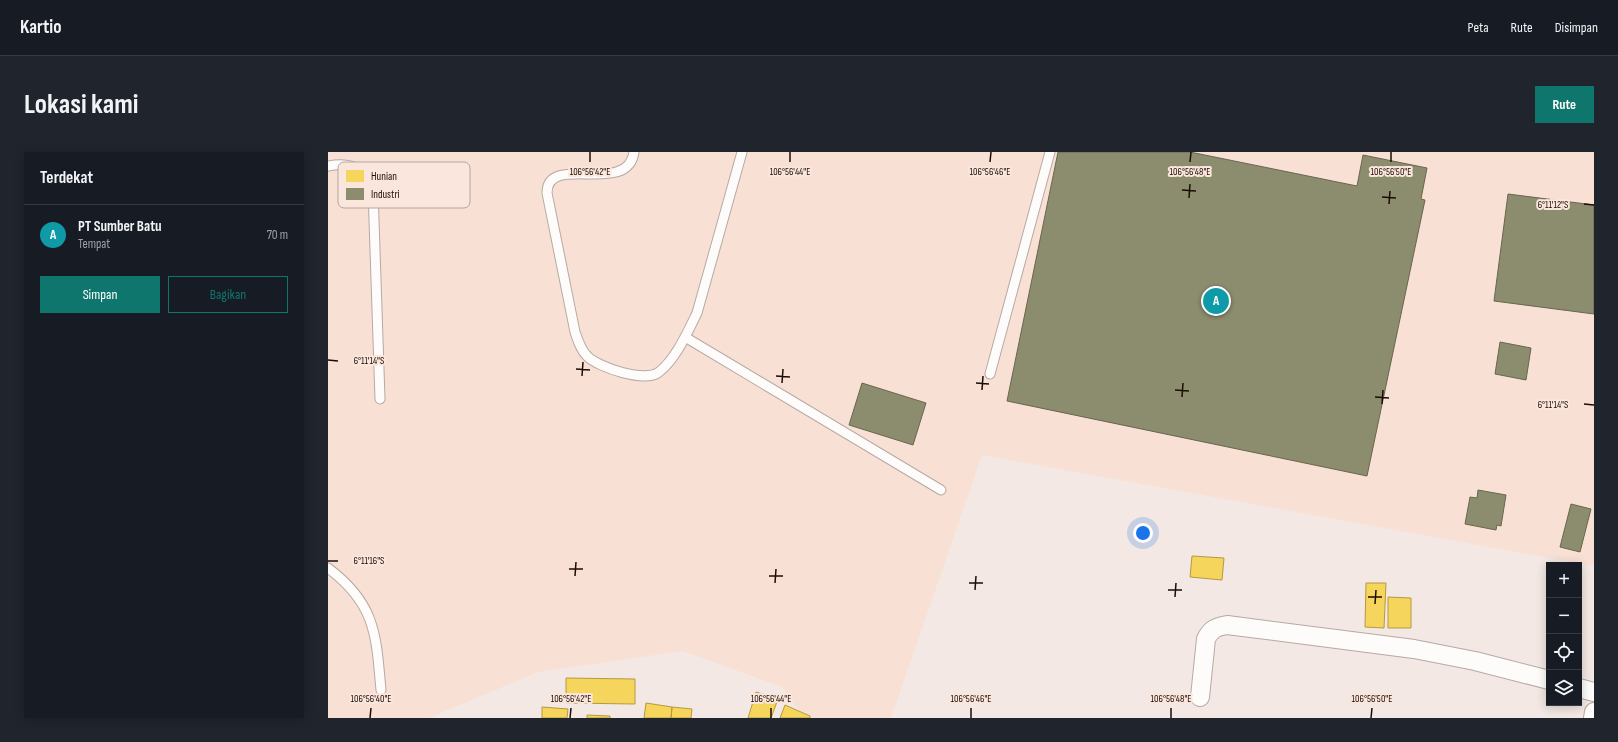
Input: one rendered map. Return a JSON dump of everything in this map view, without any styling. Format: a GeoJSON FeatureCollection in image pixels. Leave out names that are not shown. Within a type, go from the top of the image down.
{"type":"FeatureCollection","features":[{"type":"Feature","properties":{"kind":"street"},"geometry":{"type":"LineString","coordinates":[[1200,697],[1206,640],[1209,632],[1216,627],[1227,625],[1414,649],[1475,661],[1546,679]]}},
{"type":"Feature","properties":{"kind":"street"},"geometry":{"type":"LineString","coordinates":[[1582,689],[1594,692]]}},
{"type":"Feature","properties":{"kind":"street"},"geometry":{"type":"LineString","coordinates":[[1593,718],[1594,712]]}},
{"type":"Feature","properties":{"kind":"lane"},"geometry":{"type":"LineString","coordinates":[[581,165],[614,169],[622,168],[629,165],[633,159],[634,152]]}},
{"type":"Feature","properties":{"kind":"lane"},"geometry":{"type":"LineString","coordinates":[[556,167],[550,174],[547,183],[547,193],[575,332],[580,346],[587,356],[596,364],[614,371],[642,375],[655,375],[660,372],[670,359],[685,336],[697,313],[742,152]]}},
{"type":"Feature","properties":{"kind":"lane"},"geometry":{"type":"LineString","coordinates":[[990,374],[1050,152]]}},
{"type":"Feature","properties":{"kind":"lane"},"geometry":{"type":"LineString","coordinates":[[328,166],[338,164]]}},
{"type":"Feature","properties":{"kind":"lane"},"geometry":{"type":"LineString","coordinates":[[374,208],[380,399]]}},
{"type":"Feature","properties":{"kind":"lane"},"geometry":{"type":"LineString","coordinates":[[685,336],[940,490]]}},
{"type":"Feature","properties":{"kind":"lane"},"geometry":{"type":"LineString","coordinates":[[328,568],[344,580],[354,591],[373,624],[377,643],[381,690]]}},
{"type":"Feature","properties":{"kind":"shaded area"},"geometry":{"type":"Polygon","coordinates":[[[328,152],[1594,152],[1594,566],[1582,564],[1582,562],[1572,562],[982,455],[891,718],[805,718],[782,687],[683,651],[538,672],[429,718],[328,718],[328,152]]]}},
{"type":"Feature","properties":{"kind":"building: Hunian"},"geometry":{"type":"Polygon","coordinates":[[[1192,556],[1224,558],[1222,580],[1190,577],[1192,556]]]}},
{"type":"Feature","properties":{"kind":"building: Hunian"},"geometry":{"type":"Polygon","coordinates":[[[1366,583],[1386,583],[1384,628],[1365,627],[1366,583]]]}},
{"type":"Feature","properties":{"kind":"building: Hunian"},"geometry":{"type":"Polygon","coordinates":[[[1388,597],[1411,598],[1411,628],[1388,628],[1388,597]]]}},
{"type":"Feature","properties":{"kind":"building: Hunian"},"geometry":{"type":"Polygon","coordinates":[[[566,678],[635,679],[635,704],[566,703],[566,678]]]}},
{"type":"Feature","properties":{"kind":"building: Hunian"},"geometry":{"type":"Polygon","coordinates":[[[756,692],[778,699],[771,718],[748,718],[756,692]]]}},
{"type":"Feature","properties":{"kind":"building: Hunian"},"geometry":{"type":"Polygon","coordinates":[[[646,703],[672,707],[671,718],[644,718],[646,703]]]}},
{"type":"Feature","properties":{"kind":"building: Hunian"},"geometry":{"type":"Polygon","coordinates":[[[785,705],[810,716],[810,718],[780,718],[785,705]]]}},
{"type":"Feature","properties":{"kind":"building: Hunian"},"geometry":{"type":"Polygon","coordinates":[[[542,707],[568,709],[567,718],[542,718],[542,707]]]}},
{"type":"Feature","properties":{"kind":"building: Hunian"},"geometry":{"type":"Polygon","coordinates":[[[672,707],[692,709],[691,718],[671,718],[672,707]]]}},
{"type":"Feature","properties":{"kind":"building: Hunian"},"geometry":{"type":"Polygon","coordinates":[[[587,715],[610,716],[610,718],[587,718],[587,715]]]}},
{"type":"Feature","properties":{"kind":"building: Industri"},"geometry":{"type":"Polygon","coordinates":[[[1058,152],[1190,152],[1357,186],[1363,155],[1427,168],[1421,199],[1425,200],[1367,476],[1007,401],[1058,152]]]}},
{"type":"Feature","properties":{"kind":"building: Industri"},"geometry":{"type":"Polygon","coordinates":[[[1508,194],[1594,205],[1594,314],[1494,301],[1508,194]]]}},
{"type":"Feature","properties":{"kind":"building: Industri"},"geometry":{"type":"Polygon","coordinates":[[[1500,342],[1531,348],[1526,380],[1495,374],[1500,342]]]}},
{"type":"Feature","properties":{"kind":"building: Industri"},"geometry":{"type":"Polygon","coordinates":[[[862,383],[926,403],[913,445],[849,425],[862,383]]]}},
{"type":"Feature","properties":{"kind":"building: Industri"},"geometry":{"type":"Polygon","coordinates":[[[1478,490],[1506,495],[1501,526],[1497,525],[1496,530],[1465,524],[1470,497],[1477,498],[1478,490]]]}},
{"type":"Feature","properties":{"kind":"building: Industri"},"geometry":{"type":"Polygon","coordinates":[[[1571,504],[1591,509],[1580,552],[1560,547],[1571,504]]]}},
{"type":"Feature","properties":{"kind":"place","name":"PT Sumber Batu"},"geometry":{"type":"Point","coordinates":[1216,301]}}]}
